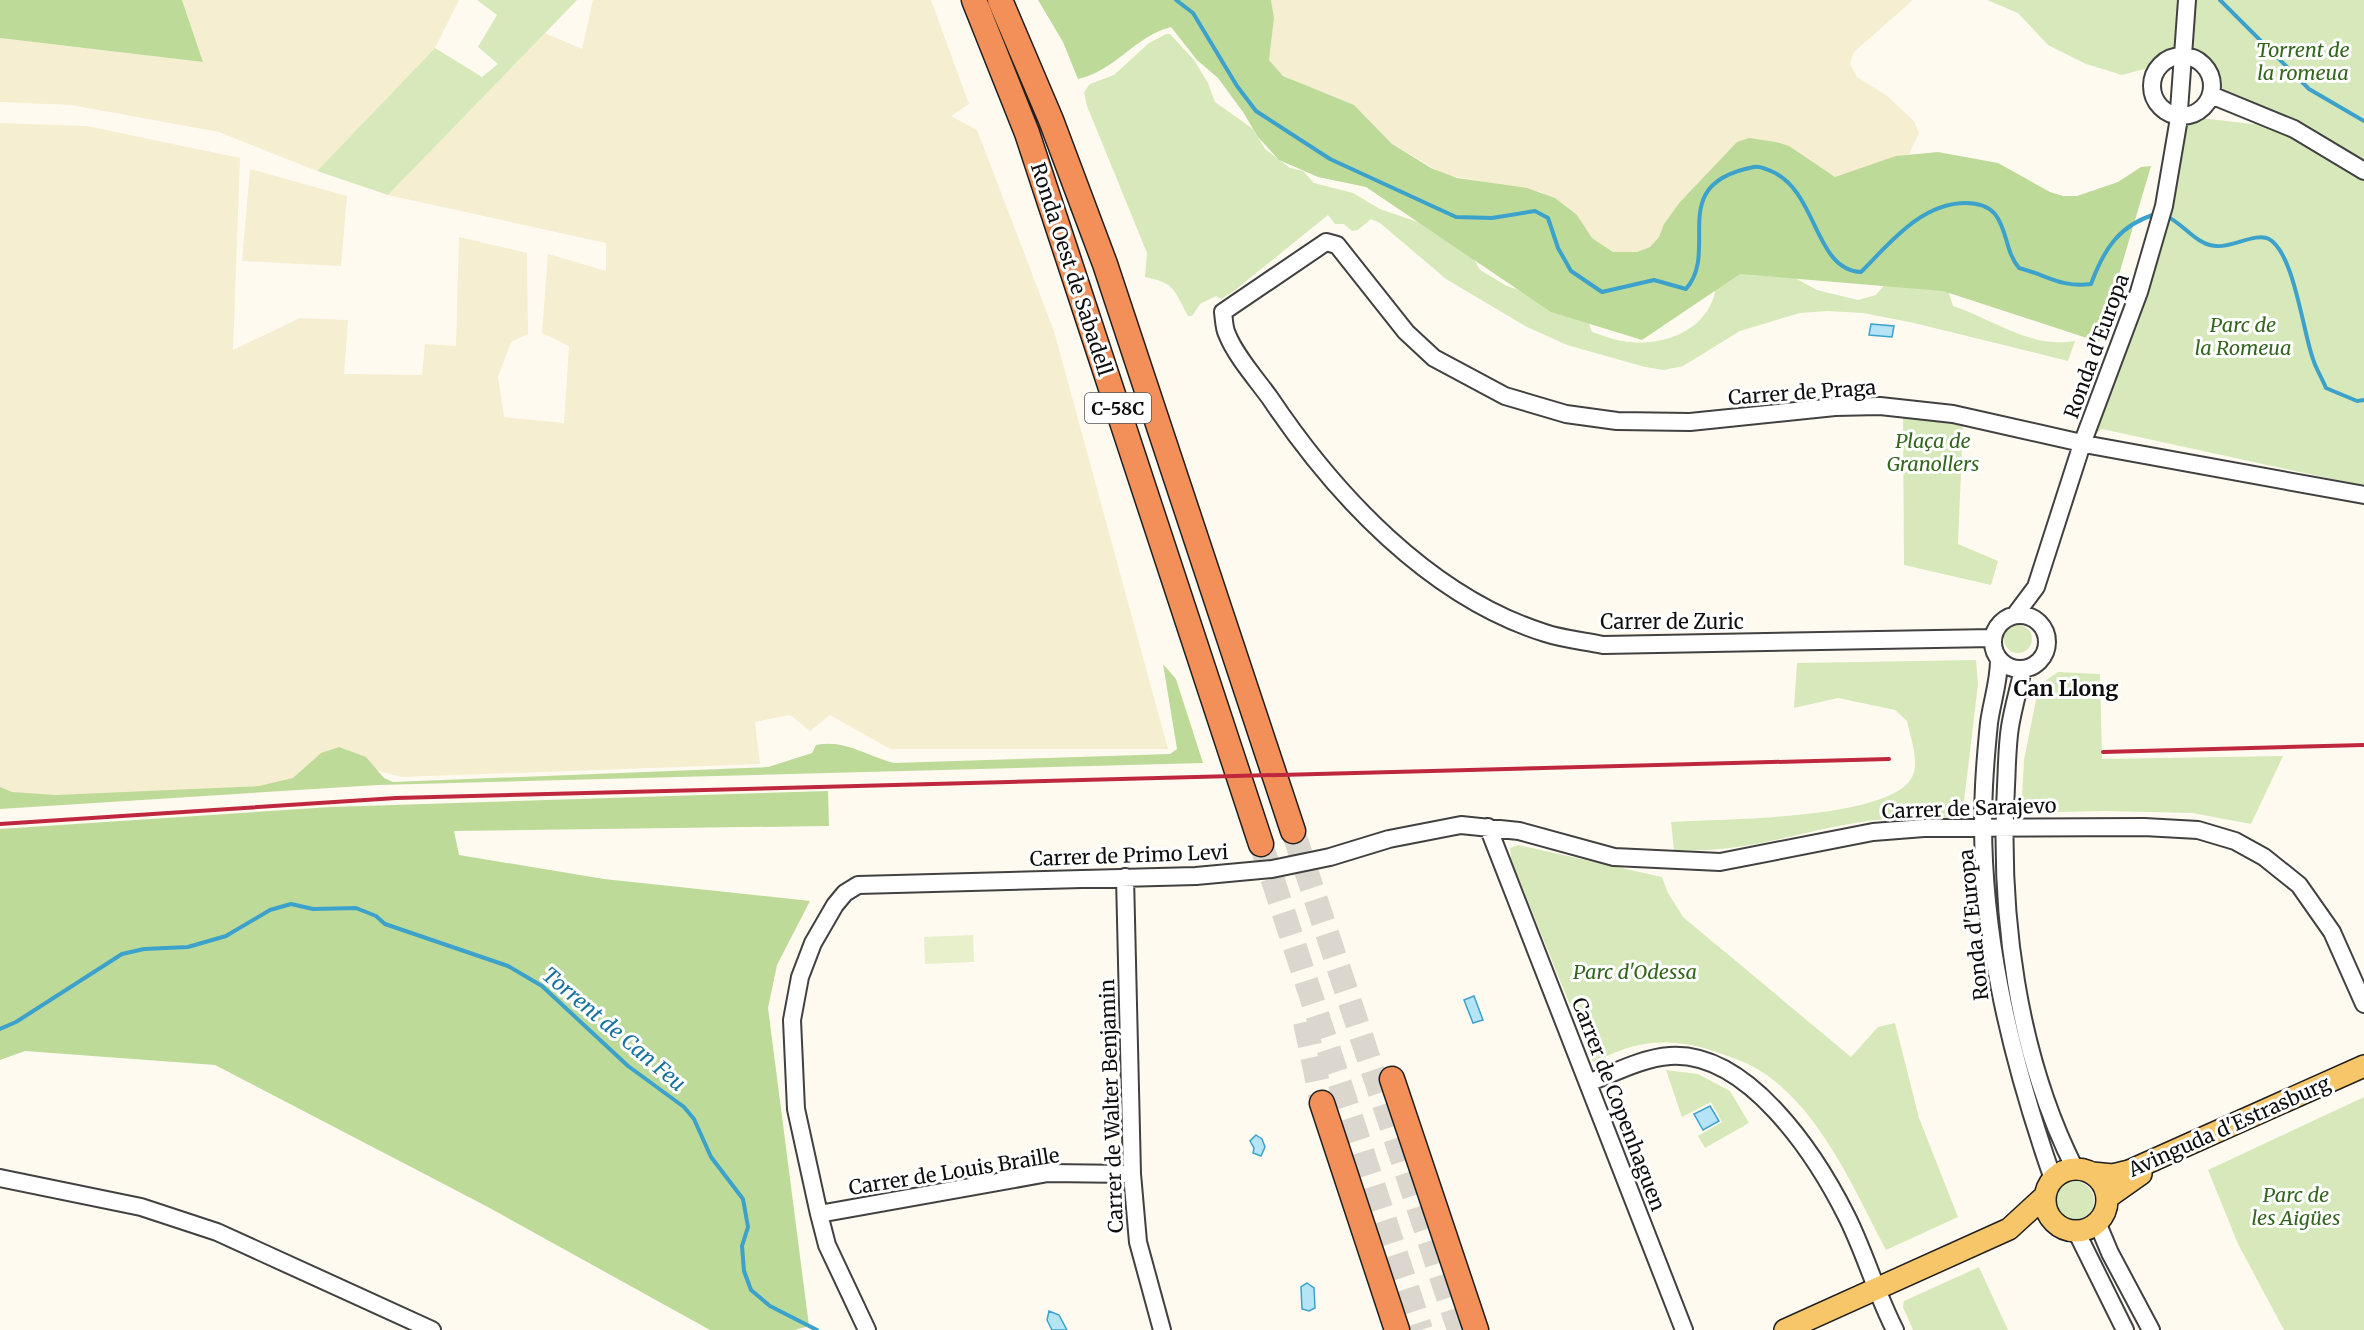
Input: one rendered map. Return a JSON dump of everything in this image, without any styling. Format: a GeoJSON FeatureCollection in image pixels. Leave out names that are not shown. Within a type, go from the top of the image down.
{"type":"FeatureCollection","features":[{"type":"Feature","properties":{"kind":"highway","name":"Ronda Oest de Sabadell"},"geometry":{"type":"LineString","coordinates":[[974,0],[1027,133],[1050,200],[1261,844]]}},
{"type":"Feature","properties":{"kind":"highway","name":"Ronda Oest de Sabadell"},"geometry":{"type":"LineString","coordinates":[[1000,0],[1051,120],[1105,264],[1293,831]]}},
{"type":"Feature","properties":{"kind":"highway"},"geometry":{"type":"LineString","coordinates":[[1392,1079],[1476,1330]]}},
{"type":"Feature","properties":{"kind":"highway"},"geometry":{"type":"LineString","coordinates":[[1322,1104],[1396,1330]]}},
{"type":"Feature","properties":{"kind":"main road","name":"Avinguda d'Estrasburg"},"geometry":{"type":"LineString","coordinates":[[2083,1171],[2112,1175],[2129,1171],[2364,1066]]}},
{"type":"Feature","properties":{"kind":"main road","name":"Avinguda d'Estrasburg"},"geometry":{"type":"LineString","coordinates":[[2107,1198],[2123,1185],[2162,1164],[2364,1074]]}},
{"type":"Feature","properties":{"kind":"main road"},"geometry":{"type":"LineString","coordinates":[[1785,1330],[2009,1229],[2037,1225],[2088,1229],[2104,1214],[2107,1198],[2103,1184],[2083,1171],[2065,1171],[2009,1229]]}},
{"type":"Feature","properties":{"kind":"main road"},"geometry":{"type":"LineString","coordinates":[[2049,1188],[2048,1213],[2067,1229]]}},
{"type":"Feature","properties":{"kind":"street","name":"Ronda d'Europa"},"geometry":{"type":"LineString","coordinates":[[2083,1171],[2037,1072],[2019,997],[2005,887],[2004,827],[2010,728],[2023,669],[2038,662],[2047,648],[2046,632],[2036,610],[2036,587],[2082,444],[2139,292],[2164,206],[2179,116],[2181,56],[2187,0]]}},
{"type":"Feature","properties":{"kind":"street"},"geometry":{"type":"LineString","coordinates":[[2181,56],[2194,58],[2206,69],[2212,85],[2211,95],[2198,111],[2179,116],[2168,112],[2159,106],[2152,84],[2157,68],[2165,61],[2181,56]]}},
{"type":"Feature","properties":{"kind":"street"},"geometry":{"type":"LineString","coordinates":[[2211,95],[2294,129],[2364,171]]}},
{"type":"Feature","properties":{"kind":"street","name":"Carrer de Zuric"},"geometry":{"type":"LineString","coordinates":[[1337,245],[1326,242],[1223,312],[1227,334],[1320,468],[1365,515],[1450,587],[1489,609],[1545,633],[1603,645],[1993,638]]}},
{"type":"Feature","properties":{"kind":"street","name":"Carrer de Praga"},"geometry":{"type":"LineString","coordinates":[[1337,245],[1406,332],[1434,358],[1505,396],[1566,414],[1617,421],[1690,422],[1835,407],[1880,406],[1953,414],[2082,444],[2364,495]]}},
{"type":"Feature","properties":{"kind":"street","name":"Ronda d'Europa"},"geometry":{"type":"LineString","coordinates":[[2036,587],[2015,615],[2000,623],[1993,638],[1993,646],[1999,660],[1999,680],[1989,721],[1984,786],[1984,826],[1986,887],[2001,999],[2049,1188]]}},
{"type":"Feature","properties":{"kind":"street"},"geometry":{"type":"LineString","coordinates":[[2015,615],[2030,616],[2042,625]]}},
{"type":"Feature","properties":{"kind":"street"},"geometry":{"type":"LineString","coordinates":[[1999,660],[2014,669],[2023,669]]}},
{"type":"Feature","properties":{"kind":"street","name":"Carrer de Sarajevo"},"geometry":{"type":"LineString","coordinates":[[1389,839],[1461,825],[1488,827],[1519,831],[1614,857],[1697,862],[1731,860],[1873,832],[1984,826],[2198,830],[2235,841],[2264,857],[2299,885],[2332,932],[2364,1004]]}},
{"type":"Feature","properties":{"kind":"street","name":"Carrer de Copenhaguen"},"geometry":{"type":"LineString","coordinates":[[1488,827],[1684,1330]]}},
{"type":"Feature","properties":{"kind":"street","name":"Carrer de Primo Levi"},"geometry":{"type":"LineString","coordinates":[[819,1214],[796,1109],[792,1020],[802,969],[819,932],[844,894],[854,886],[1196,876],[1272,869],[1330,857],[1389,839]]}},
{"type":"Feature","properties":{"kind":"street","name":"Carrer de Walter Benjamin"},"geometry":{"type":"LineString","coordinates":[[1125,877],[1132,1174],[1138,1242],[1162,1330]]}},
{"type":"Feature","properties":{"kind":"street"},"geometry":{"type":"LineString","coordinates":[[1588,1083],[1639,1063],[1670,1056],[1700,1058],[1732,1074],[1764,1098],[1782,1118],[1822,1173],[1847,1217],[1894,1330]]}},
{"type":"Feature","properties":{"kind":"street","name":"Carrer de Louis Braille"},"geometry":{"type":"LineString","coordinates":[[819,1214],[1048,1173],[1132,1174]]}},
{"type":"Feature","properties":{"kind":"street"},"geometry":{"type":"LineString","coordinates":[[0,1178],[141,1207],[217,1232],[432,1330]]}},
{"type":"Feature","properties":{"kind":"street"},"geometry":{"type":"LineString","coordinates":[[819,1214],[827,1245],[867,1330]]}},
{"type":"Feature","properties":{"kind":"street"},"geometry":{"type":"LineString","coordinates":[[2097,1222],[2110,1253],[2151,1330]]}},
{"type":"Feature","properties":{"kind":"street"},"geometry":{"type":"LineString","coordinates":[[2067,1229],[2125,1330]]}},
{"type":"Feature","properties":{"kind":"shaded area"},"geometry":{"type":"Polygon","coordinates":[[[182,0],[459,0],[435,48],[317,171],[219,132],[71,105],[0,102],[0,38],[203,62],[182,0]]]}},
{"type":"Feature","properties":{"kind":"shaded area"},"geometry":{"type":"Polygon","coordinates":[[[593,0],[931,0],[969,104],[951,116],[977,130],[1054,331],[1168,749],[890,749],[830,715],[810,731],[790,715],[755,722],[760,764],[402,777],[334,759],[282,785],[29,798],[0,791],[0,123],[87,126],[240,158],[233,350],[300,318],[348,320],[344,374],[422,375],[425,344],[456,346],[459,237],[527,253],[528,334],[511,342],[498,377],[504,417],[564,423],[569,346],[542,333],[548,254],[606,271],[606,243],[388,195],[545,33],[582,49],[593,0]]]}},
{"type":"Feature","properties":{"kind":"shaded area"},"geometry":{"type":"Polygon","coordinates":[[[1271,0],[1913,0],[1854,52],[1850,64],[1857,77],[1886,95],[1914,121],[1919,133],[1909,154],[1835,177],[1799,154],[1728,152],[1680,202],[1664,224],[1659,237],[1650,247],[1637,252],[1613,252],[1592,238],[1577,215],[1541,192],[1445,175],[1392,144],[1354,105],[1277,72],[1269,60],[1274,18],[1271,0]]]}},
{"type":"Feature","properties":{"kind":"shaded area"},"geometry":{"type":"Polygon","coordinates":[[[250,169],[347,196],[341,266],[242,261],[250,169]]]}},
{"type":"Feature","properties":{"kind":"green space"},"geometry":{"type":"Polygon","coordinates":[[[0,0],[182,0],[203,62],[0,38],[0,0]]]}},
{"type":"Feature","properties":{"kind":"green space"},"geometry":{"type":"Polygon","coordinates":[[[477,0],[577,0],[388,195],[317,171],[435,48],[482,77],[498,64],[478,47],[497,15],[477,0]]]}},
{"type":"Feature","properties":{"kind":"green space"},"geometry":{"type":"Polygon","coordinates":[[[1038,0],[1271,0],[1274,18],[1269,60],[1283,76],[1354,105],[1392,144],[1431,168],[1457,178],[1527,188],[1555,198],[1577,215],[1592,238],[1613,252],[1637,252],[1650,247],[1659,237],[1664,224],[1680,202],[1737,142],[1749,138],[1789,146],[1835,177],[1896,156],[1938,152],[1998,163],[2050,192],[2063,196],[2077,196],[2118,182],[2141,167],[2151,166],[2099,342],[1943,291],[1740,274],[1642,340],[1551,312],[1366,187],[1318,177],[1279,160],[1258,137],[1218,78],[1197,60],[1171,27],[1146,38],[1103,69],[1078,79],[1063,42],[1038,0]]]}},
{"type":"Feature","properties":{"kind":"green space","name":"Torrent de la romeua"},"geometry":{"type":"Polygon","coordinates":[[[1987,0],[2364,0],[2364,164],[2216,91],[2214,67],[2194,52],[2169,53],[2148,68],[2122,75],[2086,64],[2048,45],[2018,13],[1987,0]]]}},
{"type":"Feature","properties":{"kind":"green space"},"geometry":{"type":"Polygon","coordinates":[[[1170,34],[1194,60],[1208,83],[1215,102],[1253,129],[1265,149],[1290,168],[1303,171],[1314,183],[1353,193],[1380,209],[1438,229],[1470,252],[1480,270],[1507,286],[1585,312],[1592,332],[1615,340],[1638,342],[1654,342],[1668,338],[1682,333],[1705,315],[1716,287],[1736,271],[1784,272],[1817,290],[1858,300],[1876,295],[1886,283],[1947,287],[1953,306],[2013,332],[2043,341],[2075,341],[2068,361],[1914,323],[1863,313],[1827,311],[1800,313],[1740,331],[1683,366],[1664,370],[1645,367],[1567,345],[1527,327],[1446,279],[1380,223],[1371,219],[1358,230],[1352,231],[1344,224],[1335,224],[1328,215],[1234,291],[1221,299],[1216,296],[1200,304],[1192,316],[1188,316],[1180,300],[1168,285],[1145,277],[1147,253],[1087,106],[1084,92],[1090,84],[1114,75],[1149,43],[1170,34]]]}},
{"type":"Feature","properties":{"kind":"green space","name":"Parc de la Romeua"},"geometry":{"type":"Polygon","coordinates":[[[2184,116],[2294,129],[2364,174],[2364,486],[2102,429],[2082,444],[2184,116]]]}},
{"type":"Feature","properties":{"kind":"green space","name":"Plaça de Granollers"},"geometry":{"type":"Polygon","coordinates":[[[1903,418],[1963,423],[1958,544],[1998,561],[1991,585],[1904,565],[1903,418]]]}},
{"type":"Feature","properties":{"kind":"green space"},"geometry":{"type":"Polygon","coordinates":[[[2018,625],[2028,629],[2032,639],[2028,649],[2018,653],[2008,649],[2004,639],[2008,629],[2018,625]]]}},
{"type":"Feature","properties":{"kind":"green space"},"geometry":{"type":"Polygon","coordinates":[[[1976,660],[1978,684],[1963,810],[1958,818],[1867,821],[1725,849],[1674,850],[1671,822],[1762,818],[1837,810],[1869,803],[1895,792],[1911,779],[1914,773],[1915,758],[1907,721],[1895,710],[1838,698],[1794,708],[1797,663],[1976,660]]]}},
{"type":"Feature","properties":{"kind":"green space"},"geometry":{"type":"Polygon","coordinates":[[[1163,664],[1176,679],[1203,763],[378,785],[0,809],[0,787],[12,792],[56,795],[259,786],[293,778],[321,753],[339,747],[366,757],[384,778],[393,782],[768,767],[812,753],[816,745],[827,744],[846,746],[894,763],[1170,754],[1177,749],[1163,664]]]}},
{"type":"Feature","properties":{"kind":"green space"},"geometry":{"type":"Polygon","coordinates":[[[2058,672],[2100,674],[2102,759],[2283,756],[2251,824],[2192,813],[2103,811],[2021,813],[2024,760],[2039,685],[2058,672]]]}},
{"type":"Feature","properties":{"kind":"green space"},"geometry":{"type":"Polygon","coordinates":[[[828,791],[829,826],[454,831],[459,855],[604,879],[810,901],[777,965],[768,1008],[809,1326],[795,1330],[710,1330],[486,1206],[215,1065],[25,1051],[0,1060],[0,829],[331,807],[828,791]]]}},
{"type":"Feature","properties":{"kind":"green space","name":"Parc d'Odessa"},"geometry":{"type":"Polygon","coordinates":[[[1518,845],[1662,877],[1668,893],[1683,917],[1851,1057],[1878,1027],[1895,1023],[1919,1118],[1958,1217],[1886,1250],[1819,1129],[1783,1088],[1762,1072],[1740,1060],[1695,1046],[1664,1042],[1631,1047],[1593,1062],[1511,859],[1510,848],[1518,845]]]}},
{"type":"Feature","properties":{"kind":"green space"},"geometry":{"type":"Polygon","coordinates":[[[973,935],[974,962],[925,964],[924,937],[973,935]]]}},
{"type":"Feature","properties":{"kind":"green space"},"geometry":{"type":"Polygon","coordinates":[[[1666,1070],[1698,1074],[1730,1091],[1749,1123],[1705,1148],[1698,1136],[1722,1122],[1711,1102],[1682,1117],[1666,1070]]]}},
{"type":"Feature","properties":{"kind":"green space","name":"Parc de les Aigües"},"geometry":{"type":"Polygon","coordinates":[[[2364,1097],[2364,1330],[2284,1330],[2238,1244],[2208,1170],[2364,1097]]]}},
{"type":"Feature","properties":{"kind":"green space"},"geometry":{"type":"Polygon","coordinates":[[[2074,1181],[2088,1187],[2094,1201],[2088,1215],[2074,1221],[2060,1215],[2054,1201],[2060,1187],[2074,1181]]]}},
{"type":"Feature","properties":{"kind":"green space"},"geometry":{"type":"Polygon","coordinates":[[[1979,1267],[2008,1330],[1913,1330],[1903,1307],[1904,1301],[1979,1267]]]}},
{"type":"Feature","properties":{"kind":"water"},"geometry":{"type":"Polygon","coordinates":[[[1871,324],[1894,326],[1892,337],[1869,335],[1871,324]]]}},
{"type":"Feature","properties":{"kind":"water"},"geometry":{"type":"Polygon","coordinates":[[[1474,996],[1483,1020],[1473,1023],[1464,1000],[1474,996]]]}},
{"type":"Feature","properties":{"kind":"water"},"geometry":{"type":"Polygon","coordinates":[[[1710,1106],[1719,1121],[1703,1130],[1694,1114],[1710,1106]]]}},
{"type":"Feature","properties":{"kind":"water"},"geometry":{"type":"Polygon","coordinates":[[[1256,1135],[1262,1139],[1265,1147],[1261,1156],[1253,1153],[1254,1148],[1250,1141],[1256,1135]]]}},
{"type":"Feature","properties":{"kind":"water"},"geometry":{"type":"Polygon","coordinates":[[[1307,1283],[1314,1288],[1315,1308],[1309,1311],[1302,1309],[1301,1287],[1307,1283]]]}},
{"type":"Feature","properties":{"kind":"water"},"geometry":{"type":"Polygon","coordinates":[[[1049,1311],[1059,1315],[1067,1330],[1052,1330],[1047,1320],[1049,1311]]]}},
{"type":"Feature","properties":{"kind":"waterway"},"geometry":{"type":"LineString","coordinates":[[1176,0],[1193,13],[1237,86],[1256,111],[1330,159],[1456,217],[1492,218],[1535,211],[1548,218],[1558,248],[1571,271],[1602,292],[1654,280],[1686,289],[1695,273],[1699,255],[1699,219],[1702,203],[1710,188],[1727,175],[1754,167],[1771,171],[1786,181],[1808,211],[1824,244],[1834,258],[1846,268],[1861,272],[1895,237],[1921,217],[1950,205],[1970,203],[1985,207],[1995,214],[2011,255],[2019,268],[2062,283],[2091,284],[2101,260],[2114,240],[2132,225],[2156,214]]}},
{"type":"Feature","properties":{"kind":"waterway"},"geometry":{"type":"LineString","coordinates":[[2220,0],[2309,89],[2364,121]]}},
{"type":"Feature","properties":{"kind":"waterway"},"geometry":{"type":"LineString","coordinates":[[2166,216],[2209,245],[2222,246],[2264,237],[2278,247],[2291,276],[2309,347],[2326,388],[2357,401],[2364,400]]}},
{"type":"Feature","properties":{"kind":"waterway","name":"Torrent de Can Feu"},"geometry":{"type":"LineString","coordinates":[[0,1029],[16,1022],[122,954],[144,949],[188,947],[226,936],[270,910],[291,904],[313,909],[356,908],[376,916],[385,924],[508,966],[542,986],[628,1066],[684,1107],[694,1119],[711,1157],[743,1199],[748,1227],[742,1246],[744,1271],[751,1290],[770,1306],[817,1330]]}},
{"type":"Feature","properties":{"kind":"tunnel"},"geometry":{"type":"LineString","coordinates":[[1293,831],[1459,1330]]}},
{"type":"Feature","properties":{"kind":"tunnel"},"geometry":{"type":"LineString","coordinates":[[1261,844],[1421,1330]]}},
{"type":"Feature","properties":{"kind":"tunnel"},"geometry":{"type":"LineString","coordinates":[[1305,1022],[1322,1103]]}},
{"type":"Feature","properties":{"kind":"railway"},"geometry":{"type":"LineString","coordinates":[[2103,752],[2364,745]]}},
{"type":"Feature","properties":{"kind":"railway"},"geometry":{"type":"LineString","coordinates":[[0,824],[396,798],[1889,759]]}},
{"type":"Feature","properties":{"kind":"district","name":"Can Llong"},"geometry":{"type":"Point","coordinates":[2066,688]}}]}
